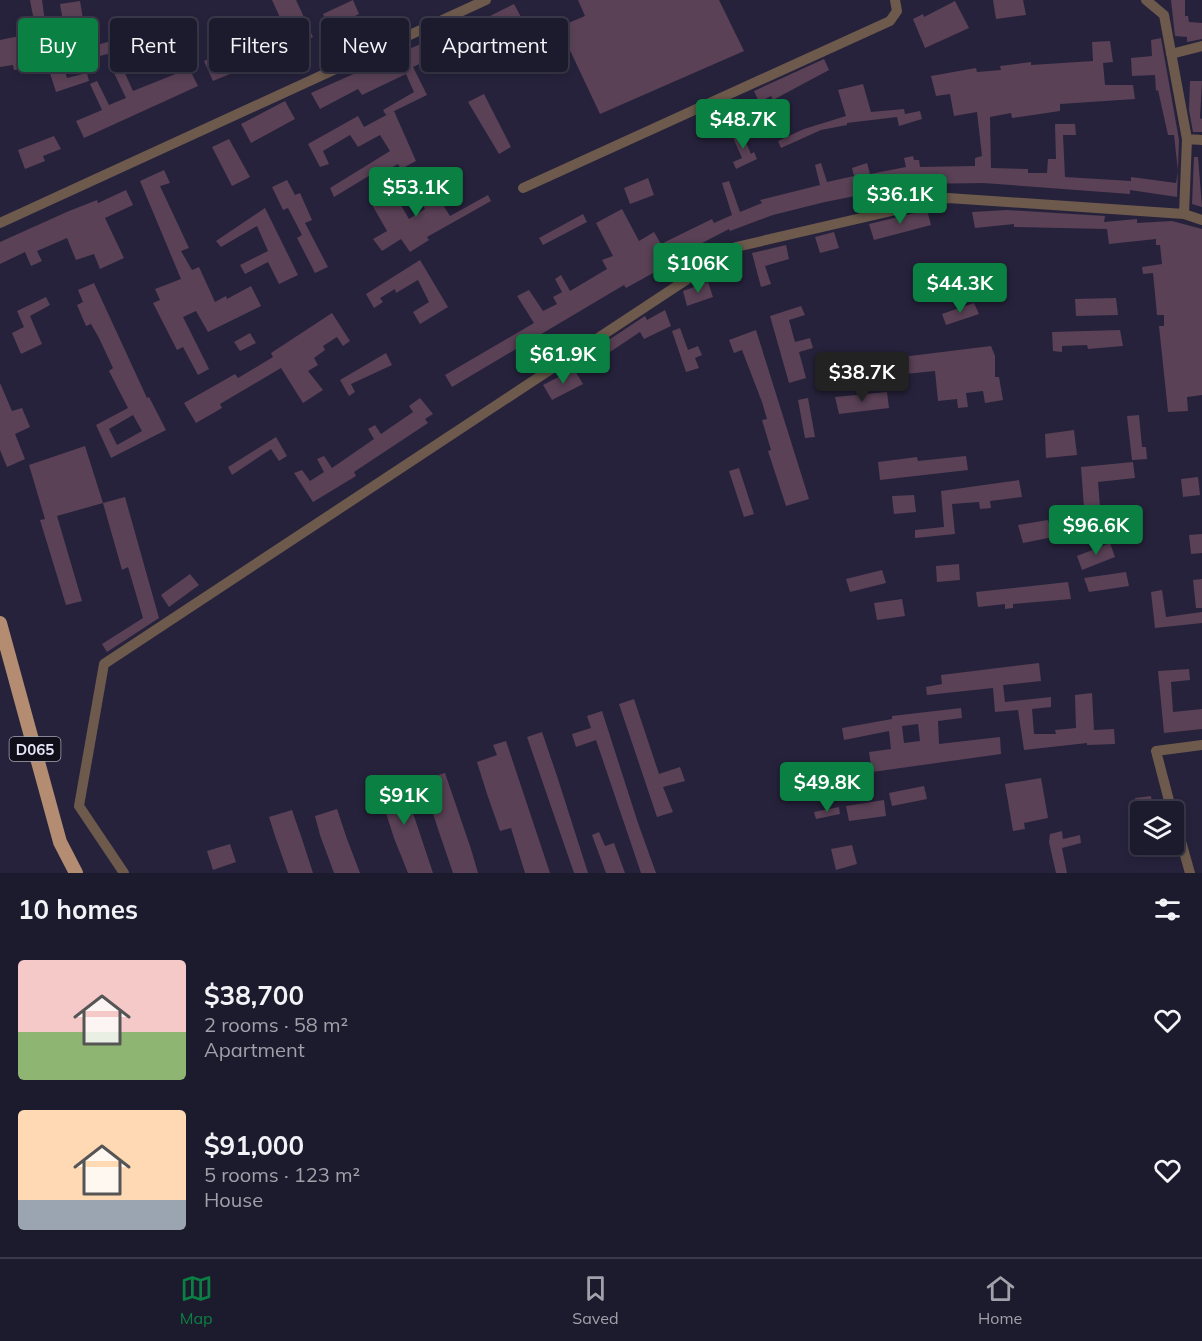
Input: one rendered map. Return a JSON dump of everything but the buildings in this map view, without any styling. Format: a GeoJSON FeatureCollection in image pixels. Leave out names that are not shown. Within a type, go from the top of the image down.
{"type":"FeatureCollection","features":[{"type":"Feature","properties":{"kind":"main road","name":"D065"},"geometry":{"type":"LineString","coordinates":[[0,623],[60,842],[76,873]]}},
{"type":"Feature","properties":{"kind":"street"},"geometry":{"type":"LineString","coordinates":[[0,223],[486,0]]}},
{"type":"Feature","properties":{"kind":"street"},"geometry":{"type":"LineString","coordinates":[[523,188],[890,21],[897,11],[895,0]]}},
{"type":"Feature","properties":{"kind":"street"},"geometry":{"type":"LineString","coordinates":[[1146,0],[1164,15],[1187,139],[1184,214]]}},
{"type":"Feature","properties":{"kind":"street"},"geometry":{"type":"LineString","coordinates":[[1171,54],[1202,46]]}},
{"type":"Feature","properties":{"kind":"street"},"geometry":{"type":"LineString","coordinates":[[1187,139],[1202,140]]}},
{"type":"Feature","properties":{"kind":"street"},"geometry":{"type":"LineString","coordinates":[[124,873],[79,806],[104,664],[735,248],[948,198],[1184,214],[1202,220]]}},
{"type":"Feature","properties":{"kind":"street"},"geometry":{"type":"LineString","coordinates":[[1170,801],[1156,751],[1202,745]]}},
{"type":"Feature","properties":{"kind":"street"},"geometry":{"type":"LineString","coordinates":[[1184,851],[1190,873]]}}]}
